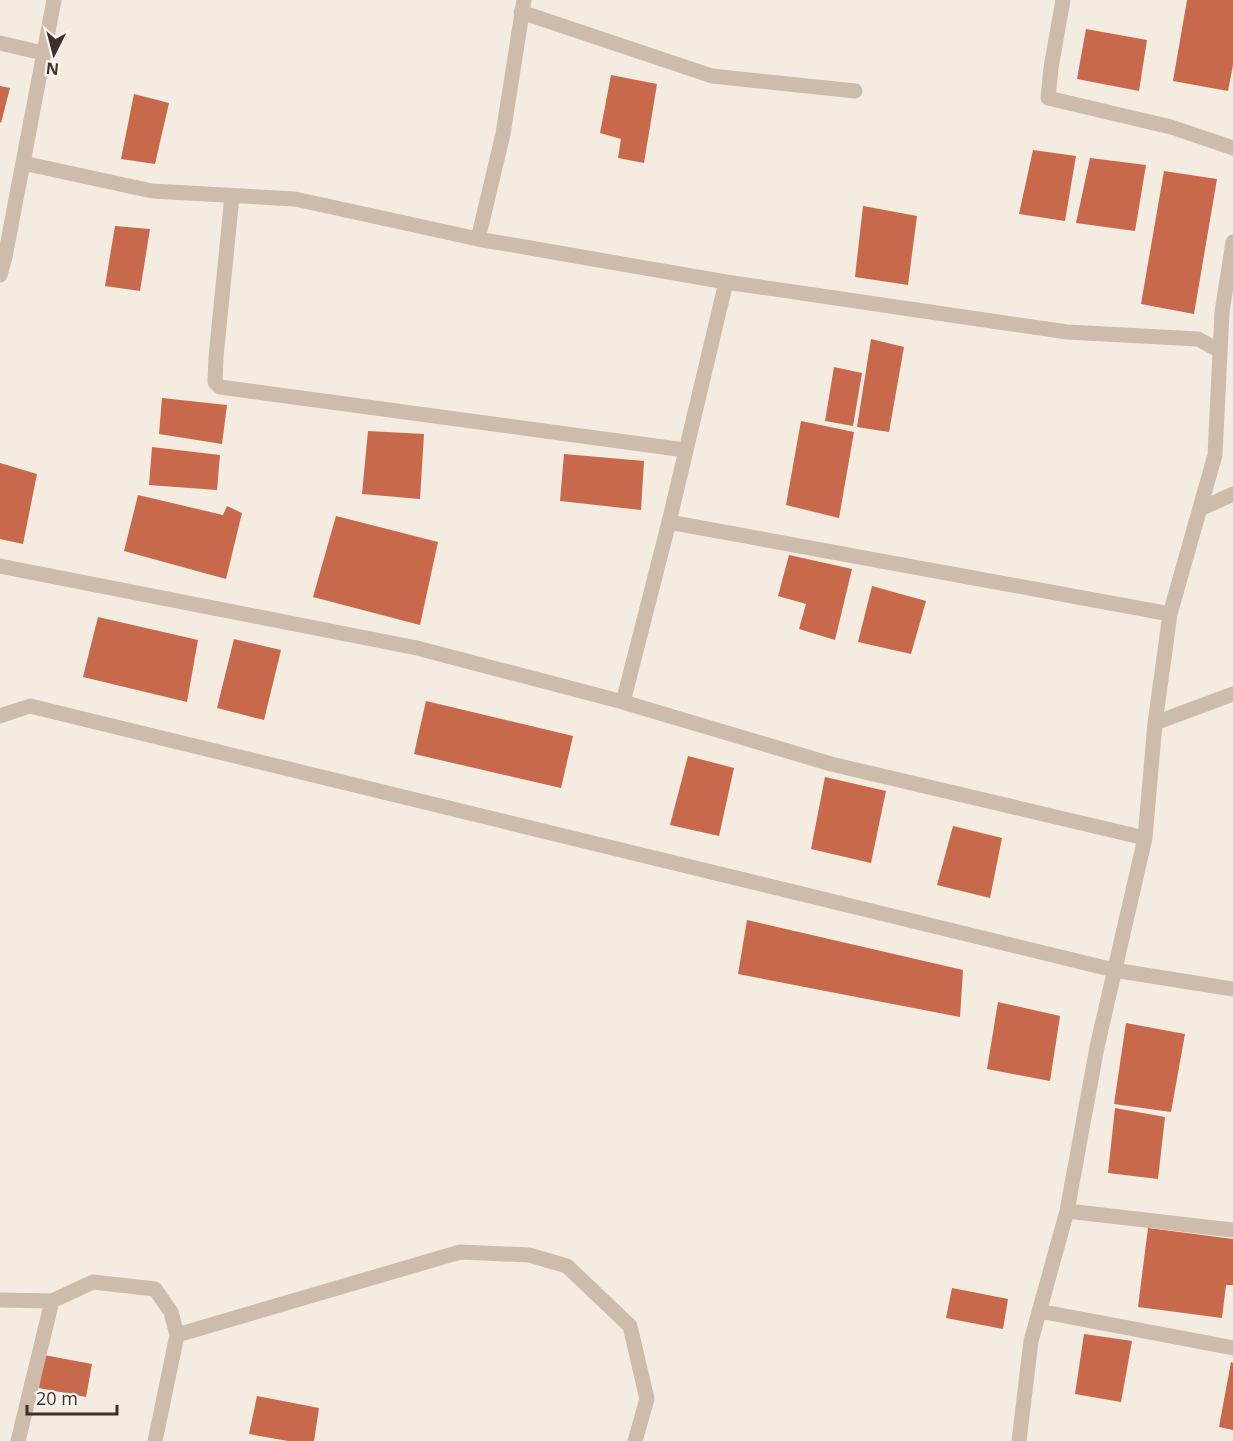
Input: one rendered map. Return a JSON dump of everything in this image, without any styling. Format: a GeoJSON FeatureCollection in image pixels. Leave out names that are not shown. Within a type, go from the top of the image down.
{"type":"FeatureCollection","features":[{"type":"Feature","properties":{"kind":"street"},"geometry":{"type":"LineString","coordinates":[[0,274],[54,0]]}},
{"type":"Feature","properties":{"kind":"street"},"geometry":{"type":"LineString","coordinates":[[1064,0],[1051,68],[1048,98],[1171,127],[1233,148]]}},
{"type":"Feature","properties":{"kind":"street"},"geometry":{"type":"LineString","coordinates":[[478,239],[503,134],[522,6],[712,76],[855,91]]}},
{"type":"Feature","properties":{"kind":"street"},"geometry":{"type":"LineString","coordinates":[[0,43],[43,53]]}},
{"type":"Feature","properties":{"kind":"street"},"geometry":{"type":"LineString","coordinates":[[23,163],[152,191],[296,199],[478,239],[726,282],[1067,332],[1198,339],[1220,351]]}},
{"type":"Feature","properties":{"kind":"street"},"geometry":{"type":"LineString","coordinates":[[232,196],[216,357],[215,382],[220,387],[685,450]]}},
{"type":"Feature","properties":{"kind":"street"},"geometry":{"type":"LineString","coordinates":[[1019,1441],[1030,1341],[1067,1211],[1097,1047],[1145,838],[1155,723],[1170,614],[1215,455],[1220,351],[1228,309],[1233,242]]}},
{"type":"Feature","properties":{"kind":"street"},"geometry":{"type":"LineString","coordinates":[[623,702],[669,522],[726,282]]}},
{"type":"Feature","properties":{"kind":"street"},"geometry":{"type":"LineString","coordinates":[[1200,509],[1233,494]]}},
{"type":"Feature","properties":{"kind":"street"},"geometry":{"type":"LineString","coordinates":[[669,522],[1170,614]]}},
{"type":"Feature","properties":{"kind":"street"},"geometry":{"type":"LineString","coordinates":[[0,567],[417,648],[623,702],[831,764],[1145,838]]}},
{"type":"Feature","properties":{"kind":"street"},"geometry":{"type":"LineString","coordinates":[[1155,723],[1233,694]]}},
{"type":"Feature","properties":{"kind":"street"},"geometry":{"type":"LineString","coordinates":[[0,716],[30,706],[1114,970],[1233,989]]}},
{"type":"Feature","properties":{"kind":"street"},"geometry":{"type":"LineString","coordinates":[[1067,1211],[1233,1230]]}},
{"type":"Feature","properties":{"kind":"street"},"geometry":{"type":"LineString","coordinates":[[177,1335],[460,1252],[529,1255],[567,1266],[630,1326],[646,1399],[635,1441]]}},
{"type":"Feature","properties":{"kind":"street"},"geometry":{"type":"LineString","coordinates":[[0,1300],[52,1301],[93,1282],[155,1289],[171,1312],[177,1335],[155,1441]]}},
{"type":"Feature","properties":{"kind":"street"},"geometry":{"type":"LineString","coordinates":[[18,1441],[52,1301]]}},
{"type":"Feature","properties":{"kind":"street"},"geometry":{"type":"LineString","coordinates":[[1039,1311],[1233,1348]]}},
{"type":"Feature","properties":{"kind":"building"},"geometry":{"type":"Polygon","coordinates":[[[1187,0],[1233,0],[1233,65],[1228,91],[1173,81],[1187,0]]]}},
{"type":"Feature","properties":{"kind":"building"},"geometry":{"type":"Polygon","coordinates":[[[1086,29],[1147,40],[1139,91],[1077,79],[1086,29]]]}},
{"type":"Feature","properties":{"kind":"building"},"geometry":{"type":"Polygon","coordinates":[[[611,75],[657,84],[644,163],[618,158],[621,139],[600,133],[611,75]]]}},
{"type":"Feature","properties":{"kind":"building"},"geometry":{"type":"Polygon","coordinates":[[[0,86],[10,88],[1,123],[0,122],[0,86]]]}},
{"type":"Feature","properties":{"kind":"building"},"geometry":{"type":"Polygon","coordinates":[[[134,94],[169,103],[155,164],[121,159],[134,94]]]}},
{"type":"Feature","properties":{"kind":"building"},"geometry":{"type":"Polygon","coordinates":[[[1033,150],[1076,156],[1065,221],[1019,214],[1033,150]]]}},
{"type":"Feature","properties":{"kind":"building"},"geometry":{"type":"Polygon","coordinates":[[[1090,158],[1146,165],[1135,231],[1076,223],[1090,158]]]}},
{"type":"Feature","properties":{"kind":"building"},"geometry":{"type":"Polygon","coordinates":[[[1164,171],[1217,179],[1194,314],[1141,304],[1164,171]]]}},
{"type":"Feature","properties":{"kind":"building"},"geometry":{"type":"Polygon","coordinates":[[[863,206],[917,216],[908,285],[855,277],[863,206]]]}},
{"type":"Feature","properties":{"kind":"building"},"geometry":{"type":"Polygon","coordinates":[[[115,226],[150,229],[140,291],[105,286],[115,226]]]}},
{"type":"Feature","properties":{"kind":"building"},"geometry":{"type":"Polygon","coordinates":[[[871,339],[904,347],[889,432],[857,427],[871,339]]]}},
{"type":"Feature","properties":{"kind":"building"},"geometry":{"type":"Polygon","coordinates":[[[834,367],[862,373],[853,426],[825,421],[834,367]]]}},
{"type":"Feature","properties":{"kind":"building"},"geometry":{"type":"Polygon","coordinates":[[[162,398],[227,405],[222,444],[159,434],[162,398]]]}},
{"type":"Feature","properties":{"kind":"building"},"geometry":{"type":"Polygon","coordinates":[[[801,421],[854,432],[839,518],[786,505],[801,421]]]}},
{"type":"Feature","properties":{"kind":"building"},"geometry":{"type":"Polygon","coordinates":[[[368,431],[424,434],[420,499],[362,494],[368,431]]]}},
{"type":"Feature","properties":{"kind":"building"},"geometry":{"type":"Polygon","coordinates":[[[152,447],[220,455],[217,490],[149,485],[152,447]]]}},
{"type":"Feature","properties":{"kind":"building"},"geometry":{"type":"Polygon","coordinates":[[[564,454],[644,461],[641,510],[560,501],[564,454]]]}},
{"type":"Feature","properties":{"kind":"building"},"geometry":{"type":"Polygon","coordinates":[[[0,463],[37,474],[23,544],[0,539],[0,463]]]}},
{"type":"Feature","properties":{"kind":"building"},"geometry":{"type":"Polygon","coordinates":[[[138,495],[223,515],[227,506],[242,513],[226,579],[124,551],[138,495]]]}},
{"type":"Feature","properties":{"kind":"building"},"geometry":{"type":"Polygon","coordinates":[[[336,516],[438,542],[420,625],[313,597],[336,516]]]}},
{"type":"Feature","properties":{"kind":"building"},"geometry":{"type":"Polygon","coordinates":[[[789,555],[852,569],[835,640],[799,629],[806,604],[778,596],[789,555]]]}},
{"type":"Feature","properties":{"kind":"building"},"geometry":{"type":"Polygon","coordinates":[[[872,586],[926,601],[911,654],[858,642],[872,586]]]}},
{"type":"Feature","properties":{"kind":"building"},"geometry":{"type":"Polygon","coordinates":[[[98,617],[198,640],[187,702],[83,677],[98,617]]]}},
{"type":"Feature","properties":{"kind":"building"},"geometry":{"type":"Polygon","coordinates":[[[234,639],[281,650],[264,720],[217,708],[234,639]]]}},
{"type":"Feature","properties":{"kind":"building"},"geometry":{"type":"Polygon","coordinates":[[[426,701],[573,736],[561,788],[414,754],[426,701]]]}},
{"type":"Feature","properties":{"kind":"building"},"geometry":{"type":"Polygon","coordinates":[[[688,756],[734,768],[719,836],[670,825],[688,756]]]}},
{"type":"Feature","properties":{"kind":"building"},"geometry":{"type":"Polygon","coordinates":[[[825,777],[886,791],[871,863],[811,849],[825,777]]]}},
{"type":"Feature","properties":{"kind":"building"},"geometry":{"type":"Polygon","coordinates":[[[953,826],[1002,838],[990,898],[937,885],[953,826]]]}},
{"type":"Feature","properties":{"kind":"building"},"geometry":{"type":"Polygon","coordinates":[[[747,920],[963,970],[960,1017],[738,974],[747,920]]]}},
{"type":"Feature","properties":{"kind":"building"},"geometry":{"type":"Polygon","coordinates":[[[998,1002],[1060,1016],[1050,1081],[987,1069],[998,1002]]]}},
{"type":"Feature","properties":{"kind":"building"},"geometry":{"type":"Polygon","coordinates":[[[1126,1023],[1185,1034],[1171,1112],[1114,1104],[1126,1023]]]}},
{"type":"Feature","properties":{"kind":"building"},"geometry":{"type":"Polygon","coordinates":[[[1115,1108],[1165,1117],[1158,1179],[1108,1173],[1115,1108]]]}},
{"type":"Feature","properties":{"kind":"building"},"geometry":{"type":"Polygon","coordinates":[[[1148,1228],[1233,1239],[1233,1285],[1226,1285],[1222,1318],[1138,1307],[1148,1228]]]}},
{"type":"Feature","properties":{"kind":"building"},"geometry":{"type":"Polygon","coordinates":[[[952,1288],[1008,1299],[1003,1329],[946,1318],[952,1288]]]}},
{"type":"Feature","properties":{"kind":"building"},"geometry":{"type":"Polygon","coordinates":[[[1084,1334],[1132,1341],[1121,1402],[1075,1394],[1084,1334]]]}},
{"type":"Feature","properties":{"kind":"building"},"geometry":{"type":"Polygon","coordinates":[[[44,1355],[92,1364],[86,1397],[39,1388],[44,1355]]]}},
{"type":"Feature","properties":{"kind":"building"},"geometry":{"type":"Polygon","coordinates":[[[1231,1362],[1233,1363],[1233,1430],[1219,1427],[1231,1362]]]}},
{"type":"Feature","properties":{"kind":"building"},"geometry":{"type":"Polygon","coordinates":[[[257,1396],[319,1408],[314,1441],[288,1441],[249,1434],[257,1396]]]}}]}
